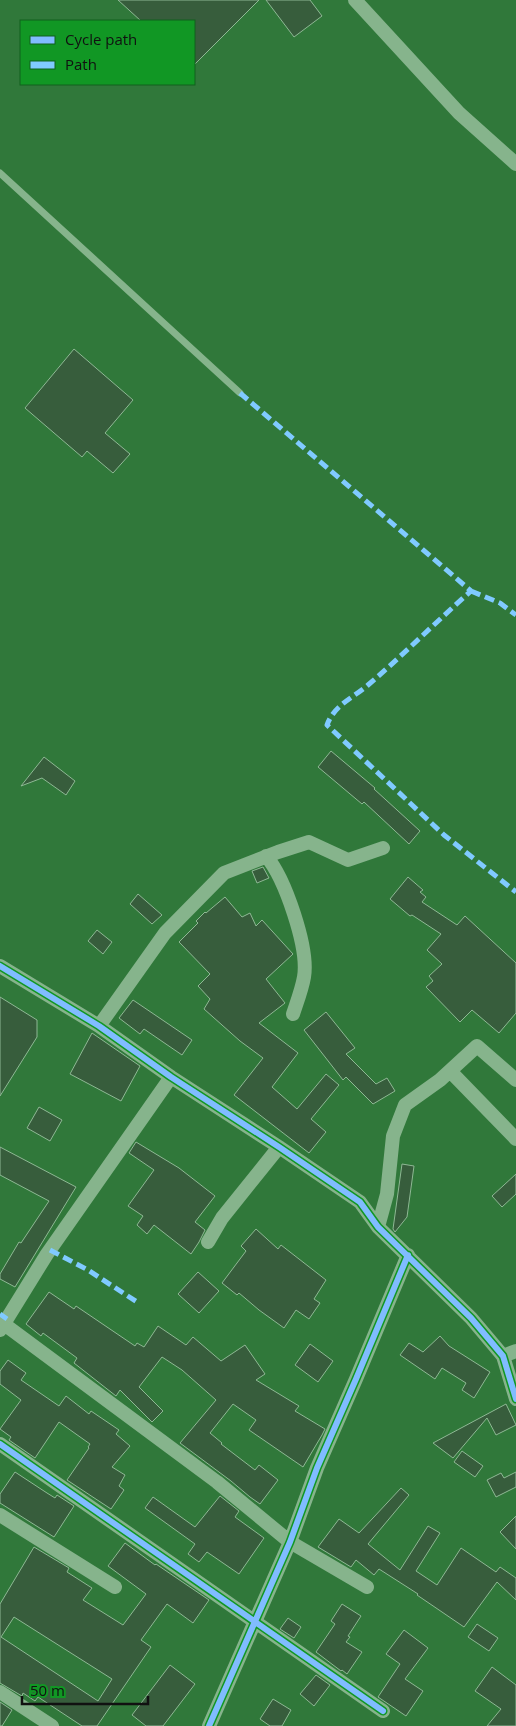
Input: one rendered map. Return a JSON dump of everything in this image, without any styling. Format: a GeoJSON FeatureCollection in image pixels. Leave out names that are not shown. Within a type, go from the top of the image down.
{"type":"FeatureCollection","features":[{"type":"Feature","properties":{"kind":"street"},"geometry":{"type":"LineString","coordinates":[[355,0],[459,113],[516,164]]}},
{"type":"Feature","properties":{"kind":"street"},"geometry":{"type":"LineString","coordinates":[[99,1026],[165,933],[224,873],[266,856],[309,842],[348,860],[382,848]]}},
{"type":"Feature","properties":{"kind":"street"},"geometry":{"type":"LineString","coordinates":[[266,856],[275,867],[295,919],[305,954],[304,977],[293,1014]]}},
{"type":"Feature","properties":{"kind":"street"},"geometry":{"type":"LineString","coordinates":[[0,966],[99,1026],[171,1077],[360,1202],[378,1227],[509,1354],[516,1398]]}},
{"type":"Feature","properties":{"kind":"street"},"geometry":{"type":"LineString","coordinates":[[378,1227],[387,1194],[393,1136],[405,1105],[450,1071],[477,1046],[516,1080]]}},
{"type":"Feature","properties":{"kind":"street"},"geometry":{"type":"LineString","coordinates":[[450,1071],[516,1139]]}},
{"type":"Feature","properties":{"kind":"street"},"geometry":{"type":"LineString","coordinates":[[171,1077],[47,1254],[2,1327],[217,1482],[290,1542],[367,1587]]}},
{"type":"Feature","properties":{"kind":"street"},"geometry":{"type":"LineString","coordinates":[[208,1242],[222,1218],[279,1147]]}},
{"type":"Feature","properties":{"kind":"street"},"geometry":{"type":"LineString","coordinates":[[209,1726],[290,1542],[317,1468],[408,1255]]}},
{"type":"Feature","properties":{"kind":"street"},"geometry":{"type":"LineString","coordinates":[[0,1444],[383,1711]]}},
{"type":"Feature","properties":{"kind":"street"},"geometry":{"type":"LineString","coordinates":[[0,1515],[115,1587]]}},
{"type":"Feature","properties":{"kind":"street"},"geometry":{"type":"LineString","coordinates":[[0,1692],[52,1726]]}},
{"type":"Feature","properties":{"kind":"lane"},"geometry":{"type":"LineString","coordinates":[[0,173],[240,393]]}},
{"type":"Feature","properties":{"kind":"building"},"geometry":{"type":"Polygon","coordinates":[[[118,0],[259,0],[195,64],[195,20],[140,20],[118,0]]]}},
{"type":"Feature","properties":{"kind":"building"},"geometry":{"type":"Polygon","coordinates":[[[266,0],[310,0],[322,16],[294,37],[266,0]]]}},
{"type":"Feature","properties":{"kind":"building"},"geometry":{"type":"Polygon","coordinates":[[[74,349],[133,400],[105,433],[130,454],[113,473],[87,451],[82,457],[25,408],[74,349]]]}},
{"type":"Feature","properties":{"kind":"building"},"geometry":{"type":"Polygon","coordinates":[[[331,751],[375,788],[420,831],[409,844],[364,802],[362,804],[318,767],[331,751]]]}},
{"type":"Feature","properties":{"kind":"building"},"geometry":{"type":"Polygon","coordinates":[[[44,757],[75,781],[66,795],[42,778],[21,786],[44,757]]]}},
{"type":"Feature","properties":{"kind":"building"},"geometry":{"type":"Polygon","coordinates":[[[263,867],[269,878],[257,883],[252,871],[263,867]]]}},
{"type":"Feature","properties":{"kind":"building"},"geometry":{"type":"Polygon","coordinates":[[[408,877],[423,890],[420,892],[426,897],[422,902],[457,925],[465,916],[516,963],[516,1013],[499,1033],[472,1010],[460,1022],[426,987],[433,981],[429,976],[442,964],[427,950],[441,934],[412,915],[410,916],[390,899],[408,877]]]}},
{"type":"Feature","properties":{"kind":"building"},"geometry":{"type":"Polygon","coordinates":[[[138,894],[162,915],[152,924],[130,904],[138,894]]]}},
{"type":"Feature","properties":{"kind":"building"},"geometry":{"type":"Polygon","coordinates":[[[225,897],[242,917],[250,913],[256,926],[262,920],[293,954],[266,979],[285,1003],[259,1023],[298,1053],[272,1087],[297,1109],[326,1074],[339,1085],[311,1119],[326,1132],[309,1153],[234,1095],[263,1058],[240,1041],[204,1009],[210,999],[198,986],[210,974],[179,942],[198,923],[196,921],[205,912],[225,897]]]}},
{"type":"Feature","properties":{"kind":"building"},"geometry":{"type":"Polygon","coordinates":[[[97,930],[112,942],[103,954],[88,941],[97,930]]]}},
{"type":"Feature","properties":{"kind":"building"},"geometry":{"type":"Polygon","coordinates":[[[0,997],[37,1020],[37,1037],[0,1096],[0,997]]]}},
{"type":"Feature","properties":{"kind":"building"},"geometry":{"type":"Polygon","coordinates":[[[133,1000],[192,1040],[182,1055],[144,1029],[140,1034],[119,1018],[133,1000]]]}},
{"type":"Feature","properties":{"kind":"building"},"geometry":{"type":"Polygon","coordinates":[[[326,1012],[355,1048],[346,1054],[376,1084],[387,1078],[395,1091],[373,1104],[346,1077],[343,1080],[304,1030],[326,1012]]]}},
{"type":"Feature","properties":{"kind":"building"},"geometry":{"type":"Polygon","coordinates":[[[92,1033],[140,1066],[121,1101],[70,1074],[92,1033]]]}},
{"type":"Feature","properties":{"kind":"building"},"geometry":{"type":"Polygon","coordinates":[[[39,1107],[62,1120],[50,1141],[27,1128],[39,1107]]]}},
{"type":"Feature","properties":{"kind":"building"},"geometry":{"type":"Polygon","coordinates":[[[136,1142],[179,1168],[215,1196],[195,1222],[205,1230],[191,1254],[154,1225],[147,1234],[137,1225],[143,1216],[128,1206],[154,1170],[129,1153],[136,1142]]]}},
{"type":"Feature","properties":{"kind":"building"},"geometry":{"type":"Polygon","coordinates":[[[0,1147],[76,1187],[15,1287],[0,1279],[0,1274],[19,1242],[21,1243],[49,1201],[0,1175],[0,1147]]]}},
{"type":"Feature","properties":{"kind":"building"},"geometry":{"type":"Polygon","coordinates":[[[402,1164],[414,1166],[407,1217],[395,1232],[393,1229],[402,1164]]]}},
{"type":"Feature","properties":{"kind":"building"},"geometry":{"type":"Polygon","coordinates":[[[516,1174],[516,1194],[502,1207],[492,1196],[516,1174]]]}},
{"type":"Feature","properties":{"kind":"building"},"geometry":{"type":"Polygon","coordinates":[[[256,1229],[278,1249],[281,1245],[326,1280],[314,1299],[320,1303],[309,1319],[296,1310],[284,1328],[239,1293],[237,1295],[222,1283],[246,1251],[241,1246],[256,1229]]]}},
{"type":"Feature","properties":{"kind":"building"},"geometry":{"type":"Polygon","coordinates":[[[198,1272],[219,1291],[199,1313],[178,1294],[198,1272]]]}},
{"type":"Feature","properties":{"kind":"building"},"geometry":{"type":"Polygon","coordinates":[[[49,1292],[74,1309],[76,1306],[135,1346],[137,1343],[144,1347],[158,1326],[186,1345],[193,1337],[221,1361],[245,1345],[265,1374],[256,1380],[299,1406],[295,1411],[325,1429],[303,1467],[249,1430],[256,1420],[233,1404],[210,1433],[221,1444],[255,1470],[259,1465],[278,1480],[260,1504],[180,1443],[216,1400],[182,1370],[162,1357],[139,1387],[163,1411],[152,1422],[120,1390],[116,1396],[74,1363],[77,1358],[43,1333],[41,1336],[26,1324],[49,1292]]]}},
{"type":"Feature","properties":{"kind":"building"},"geometry":{"type":"Polygon","coordinates":[[[440,1336],[449,1346],[490,1372],[474,1398],[462,1390],[466,1383],[442,1368],[435,1379],[400,1355],[409,1343],[423,1352],[440,1336]]]}},
{"type":"Feature","properties":{"kind":"building"},"geometry":{"type":"Polygon","coordinates":[[[310,1344],[333,1361],[318,1382],[295,1365],[310,1344]]]}},
{"type":"Feature","properties":{"kind":"building"},"geometry":{"type":"Polygon","coordinates":[[[8,1360],[26,1373],[21,1380],[59,1406],[66,1396],[89,1414],[91,1411],[119,1430],[116,1434],[130,1446],[112,1467],[125,1475],[119,1486],[124,1490],[111,1509],[67,1480],[90,1444],[59,1422],[35,1458],[9,1440],[11,1437],[0,1429],[21,1400],[0,1384],[0,1371],[8,1360]]]}},
{"type":"Feature","properties":{"kind":"building"},"geometry":{"type":"Polygon","coordinates":[[[506,1404],[516,1425],[496,1435],[487,1418],[453,1458],[433,1443],[506,1404]]]}},
{"type":"Feature","properties":{"kind":"building"},"geometry":{"type":"Polygon","coordinates":[[[462,1451],[483,1466],[475,1477],[454,1462],[462,1451]]]}},
{"type":"Feature","properties":{"kind":"building"},"geometry":{"type":"Polygon","coordinates":[[[15,1472],[55,1498],[57,1495],[74,1506],[54,1537],[0,1503],[0,1494],[15,1472]]]}},
{"type":"Feature","properties":{"kind":"building"},"geometry":{"type":"Polygon","coordinates":[[[516,1472],[516,1487],[496,1497],[487,1480],[501,1473],[504,1478],[516,1472]]]}},
{"type":"Feature","properties":{"kind":"building"},"geometry":{"type":"Polygon","coordinates":[[[401,1488],[409,1495],[368,1544],[400,1570],[428,1526],[440,1533],[416,1571],[437,1585],[461,1548],[496,1572],[500,1567],[516,1578],[516,1600],[497,1582],[464,1627],[379,1569],[374,1575],[356,1560],[351,1567],[318,1547],[339,1519],[359,1533],[401,1488]]]}},
{"type":"Feature","properties":{"kind":"building"},"geometry":{"type":"Polygon","coordinates":[[[220,1496],[239,1511],[235,1517],[264,1538],[239,1574],[207,1552],[199,1562],[188,1554],[195,1544],[145,1508],[153,1497],[195,1527],[220,1496]]]}},
{"type":"Feature","properties":{"kind":"building"},"geometry":{"type":"Polygon","coordinates":[[[516,1516],[516,1549],[500,1532],[516,1516]]]}},
{"type":"Feature","properties":{"kind":"building"},"geometry":{"type":"Polygon","coordinates":[[[125,1543],[209,1600],[193,1623],[167,1604],[141,1640],[151,1647],[97,1726],[82,1726],[38,1697],[35,1701],[23,1693],[22,1696],[0,1683],[0,1604],[34,1547],[69,1568],[67,1572],[92,1588],[83,1600],[123,1625],[146,1594],[108,1566],[125,1543]],[[14,1617],[1,1637],[98,1701],[112,1679],[14,1617]]]}},
{"type":"Feature","properties":{"kind":"building"},"geometry":{"type":"Polygon","coordinates":[[[342,1604],[361,1616],[346,1642],[362,1652],[347,1674],[316,1652],[335,1624],[331,1621],[342,1604]]]}},
{"type":"Feature","properties":{"kind":"building"},"geometry":{"type":"Polygon","coordinates":[[[288,1618],[301,1627],[294,1638],[280,1629],[288,1618]]]}},
{"type":"Feature","properties":{"kind":"building"},"geometry":{"type":"Polygon","coordinates":[[[477,1624],[498,1638],[489,1651],[468,1637],[477,1624]]]}},
{"type":"Feature","properties":{"kind":"building"},"geometry":{"type":"Polygon","coordinates":[[[404,1630],[428,1648],[405,1679],[423,1691],[406,1716],[378,1697],[400,1664],[386,1654],[404,1630]]]}},
{"type":"Feature","properties":{"kind":"building"},"geometry":{"type":"Polygon","coordinates":[[[170,1665],[195,1684],[163,1726],[146,1726],[132,1715],[170,1665]]]}},
{"type":"Feature","properties":{"kind":"building"},"geometry":{"type":"Polygon","coordinates":[[[492,1667],[516,1685],[516,1726],[487,1726],[501,1709],[475,1691],[492,1667]]]}},
{"type":"Feature","properties":{"kind":"building"},"geometry":{"type":"Polygon","coordinates":[[[316,1675],[330,1685],[314,1706],[300,1694],[316,1675]]]}},
{"type":"Feature","properties":{"kind":"building"},"geometry":{"type":"Polygon","coordinates":[[[273,1699],[291,1710],[282,1726],[270,1726],[260,1719],[273,1699]]]}},
{"type":"Feature","properties":{"kind":"building"},"geometry":{"type":"Polygon","coordinates":[[[0,1702],[12,1710],[2,1726],[0,1726],[0,1702]]]}},
{"type":"Feature","properties":{"kind":"marked path"},"geometry":{"type":"LineString","coordinates":[[240,393],[471,591],[381,674],[344,702],[334,712],[327,725],[444,835],[516,892]]}},
{"type":"Feature","properties":{"kind":"marked path"},"geometry":{"type":"LineString","coordinates":[[471,591],[500,603],[516,615]]}},
{"type":"Feature","properties":{"kind":"marked path"},"geometry":{"type":"LineString","coordinates":[[50,1250],[88,1270],[137,1302]]}},
{"type":"Feature","properties":{"kind":"marked path"},"geometry":{"type":"LineString","coordinates":[[0,1314],[7,1319]]}},
{"type":"Feature","properties":{"kind":"cycle path"},"geometry":{"type":"LineString","coordinates":[[0,966],[99,1026],[171,1077],[360,1202],[378,1227],[471,1318],[503,1356],[516,1399]]}},
{"type":"Feature","properties":{"kind":"cycle path"},"geometry":{"type":"LineString","coordinates":[[209,1726],[290,1542],[317,1468],[408,1255]]}},
{"type":"Feature","properties":{"kind":"cycle path"},"geometry":{"type":"LineString","coordinates":[[0,1444],[383,1711]]}}]}
